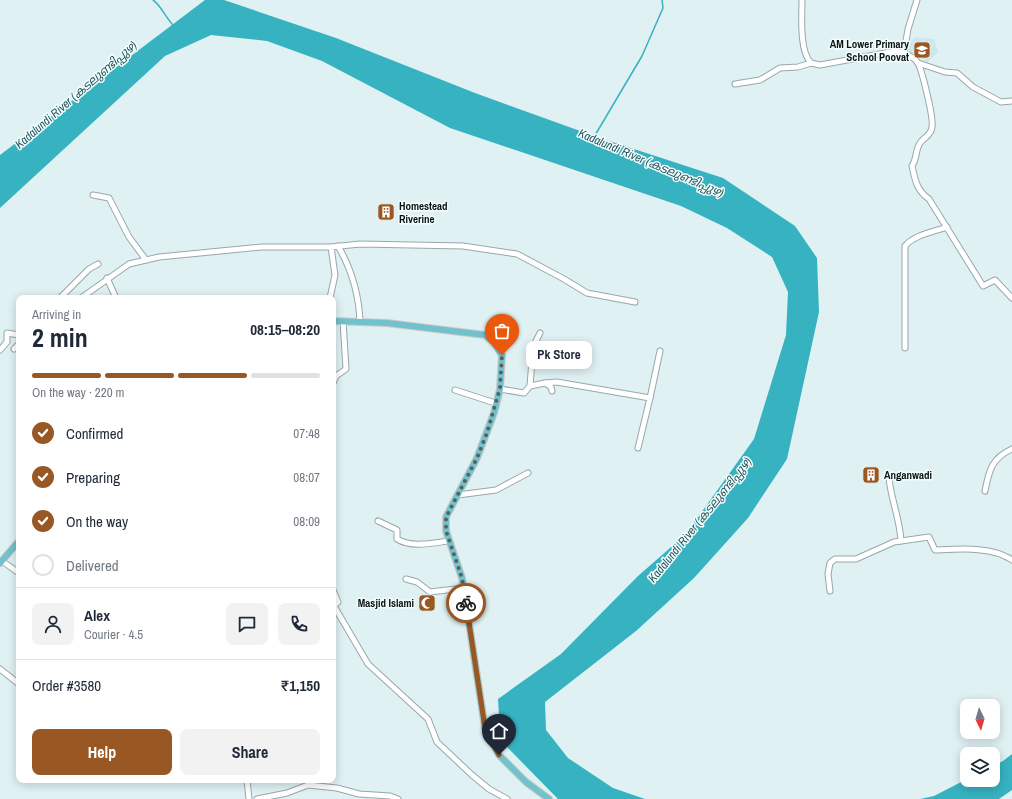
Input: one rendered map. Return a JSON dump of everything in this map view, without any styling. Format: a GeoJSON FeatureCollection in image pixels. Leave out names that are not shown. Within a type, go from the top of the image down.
{"type":"FeatureCollection","features":[{"type":"Feature","properties":{"kind":"main road"},"geometry":{"type":"LineString","coordinates":[[336,321],[387,323],[485,335],[494,342],[502,355],[500,388],[487,433],[446,517],[446,531],[464,588],[485,728],[499,755],[526,782],[549,799]]}},
{"type":"Feature","properties":{"kind":"main road"},"geometry":{"type":"LineString","coordinates":[[1,562],[16,544]]}},
{"type":"Feature","properties":{"kind":"street"},"geometry":{"type":"LineString","coordinates":[[802,0],[802,35],[806,52],[811,63]]}},
{"type":"Feature","properties":{"kind":"street"},"geometry":{"type":"LineString","coordinates":[[904,53],[908,29],[917,0]]}},
{"type":"Feature","properties":{"kind":"street"},"geometry":{"type":"LineString","coordinates":[[735,84],[760,80],[780,68],[798,67],[811,63],[820,65],[896,51],[904,53],[918,63],[945,72],[957,73],[972,87],[1001,102],[1012,101]]}},
{"type":"Feature","properties":{"kind":"street"},"geometry":{"type":"LineString","coordinates":[[918,63],[925,87],[932,127],[928,137],[921,141],[915,151],[915,161],[912,166],[918,189],[929,199],[983,286],[995,280],[1012,298]]}},
{"type":"Feature","properties":{"kind":"street"},"geometry":{"type":"LineString","coordinates":[[93,195],[109,198],[129,237],[146,260]]}},
{"type":"Feature","properties":{"kind":"street"},"geometry":{"type":"LineString","coordinates":[[905,348],[905,246],[915,238],[947,228]]}},
{"type":"Feature","properties":{"kind":"street"},"geometry":{"type":"LineString","coordinates":[[85,295],[129,264],[159,257],[262,247],[331,247],[360,244],[463,246],[517,254],[564,279],[586,294],[634,302]]}},
{"type":"Feature","properties":{"kind":"street"},"geometry":{"type":"LineString","coordinates":[[338,246],[354,282],[359,301],[360,322]]}},
{"type":"Feature","properties":{"kind":"street"},"geometry":{"type":"LineString","coordinates":[[331,247],[335,275],[331,295]]}},
{"type":"Feature","properties":{"kind":"street"},"geometry":{"type":"LineString","coordinates":[[63,295],[90,269],[98,264]]}},
{"type":"Feature","properties":{"kind":"street"},"geometry":{"type":"LineString","coordinates":[[107,278],[115,295]]}},
{"type":"Feature","properties":{"kind":"street"},"geometry":{"type":"LineString","coordinates":[[336,376],[346,370],[343,321]]}},
{"type":"Feature","properties":{"kind":"street"},"geometry":{"type":"LineString","coordinates":[[0,350],[7,342],[7,333],[16,334]]}},
{"type":"Feature","properties":{"kind":"street"},"geometry":{"type":"LineString","coordinates":[[500,388],[524,393],[530,386],[533,347],[540,333]]}},
{"type":"Feature","properties":{"kind":"street"},"geometry":{"type":"LineString","coordinates":[[638,448],[660,351]]}},
{"type":"Feature","properties":{"kind":"street"},"geometry":{"type":"LineString","coordinates":[[530,386],[557,382],[650,398]]}},
{"type":"Feature","properties":{"kind":"street"},"geometry":{"type":"LineString","coordinates":[[545,383],[551,387],[552,391]]}},
{"type":"Feature","properties":{"kind":"street"},"geometry":{"type":"LineString","coordinates":[[455,390],[495,403]]}},
{"type":"Feature","properties":{"kind":"street"},"geometry":{"type":"LineString","coordinates":[[985,491],[989,471],[1000,454],[1012,449]]}},
{"type":"Feature","properties":{"kind":"street"},"geometry":{"type":"LineString","coordinates":[[458,495],[496,490],[528,473]]}},
{"type":"Feature","properties":{"kind":"street"},"geometry":{"type":"LineString","coordinates":[[889,478],[896,515],[900,523],[902,541]]}},
{"type":"Feature","properties":{"kind":"street"},"geometry":{"type":"LineString","coordinates":[[378,521],[397,530],[397,539],[403,543],[431,543],[448,541]]}},
{"type":"Feature","properties":{"kind":"street"},"geometry":{"type":"LineString","coordinates":[[830,591],[828,574],[830,563],[835,559],[856,559],[894,542],[929,537],[935,550],[984,552],[1004,555],[1012,560]]}},
{"type":"Feature","properties":{"kind":"street"},"geometry":{"type":"LineString","coordinates":[[1,562],[16,571]]}},
{"type":"Feature","properties":{"kind":"street"},"geometry":{"type":"LineString","coordinates":[[406,579],[417,582],[430,592],[464,588]]}},
{"type":"Feature","properties":{"kind":"street"},"geometry":{"type":"LineString","coordinates":[[336,609],[368,664],[428,719],[437,742],[489,789],[507,799]]}},
{"type":"Feature","properties":{"kind":"street"},"geometry":{"type":"LineString","coordinates":[[0,669],[16,682]]}},
{"type":"Feature","properties":{"kind":"street"},"geometry":{"type":"LineString","coordinates":[[247,783],[249,799]]}},
{"type":"Feature","properties":{"kind":"street"},"geometry":{"type":"LineString","coordinates":[[257,799],[287,793],[308,785],[337,788],[359,794],[390,796],[398,799]]}},
{"type":"Feature","properties":{"kind":"shaded area","name":"AM Lower Primary School Poovat"},"geometry":{"type":"Polygon","coordinates":[[[915,37],[934,39],[938,52],[927,63],[905,49],[915,37]]]}},
{"type":"Feature","properties":{"kind":"water","name":"Kadalundi River (കടലുണ്ടിപ്പുഴ)"},"geometry":{"type":"Polygon","coordinates":[[[205,0],[224,0],[336,38],[475,93],[594,136],[723,178],[795,226],[817,258],[819,312],[787,459],[748,518],[694,578],[636,631],[545,702],[546,730],[568,758],[613,788],[645,799],[558,799],[507,747],[499,716],[498,699],[561,654],[638,576],[686,534],[754,439],[786,335],[788,292],[772,257],[727,228],[681,206],[450,128],[322,61],[267,41],[211,35],[165,56],[0,208],[0,155],[205,0]]]}},
{"type":"Feature","properties":{"kind":"water"},"geometry":{"type":"Polygon","coordinates":[[[1012,754],[1012,790],[999,799],[920,799],[934,796],[960,783],[960,787],[1000,787],[1000,762],[1012,754]]]}},
{"type":"Feature","properties":{"kind":"waterway"},"geometry":{"type":"LineString","coordinates":[[153,0],[173,25]]}},
{"type":"Feature","properties":{"kind":"waterway","name":"Kadalundi River (കടലുണ്ടിപ്പുഴ)"},"geometry":{"type":"LineString","coordinates":[[594,137],[642,56],[663,8],[662,0]]}},
{"type":"Feature","properties":{"kind":"way so far"},"geometry":{"type":"LineString","coordinates":[[466,603],[462,578],[448,541],[446,517],[477,458],[494,413],[495,403],[500,388],[502,355]]}},
{"type":"Feature","properties":{"kind":"place","name":"AM Lower Primary School Poovat"},"geometry":{"type":"Point","coordinates":[922,50]}},
{"type":"Feature","properties":{"kind":"place","name":"Homestead Riverine"},"geometry":{"type":"Point","coordinates":[386,212]}},
{"type":"Feature","properties":{"kind":"place","name":"Pk Store"},"geometry":{"type":"Point","coordinates":[502,355]}},
{"type":"Feature","properties":{"kind":"place","name":"Anganwadi"},"geometry":{"type":"Point","coordinates":[871,475]}},
{"type":"Feature","properties":{"kind":"place","name":"Masjid Islami"},"geometry":{"type":"Point","coordinates":[427,603]}},
{"type":"Feature","properties":{"kind":"route"},"geometry":{"type":"LineString","coordinates":[[466,603],[485,728],[499,755]]}}]}
